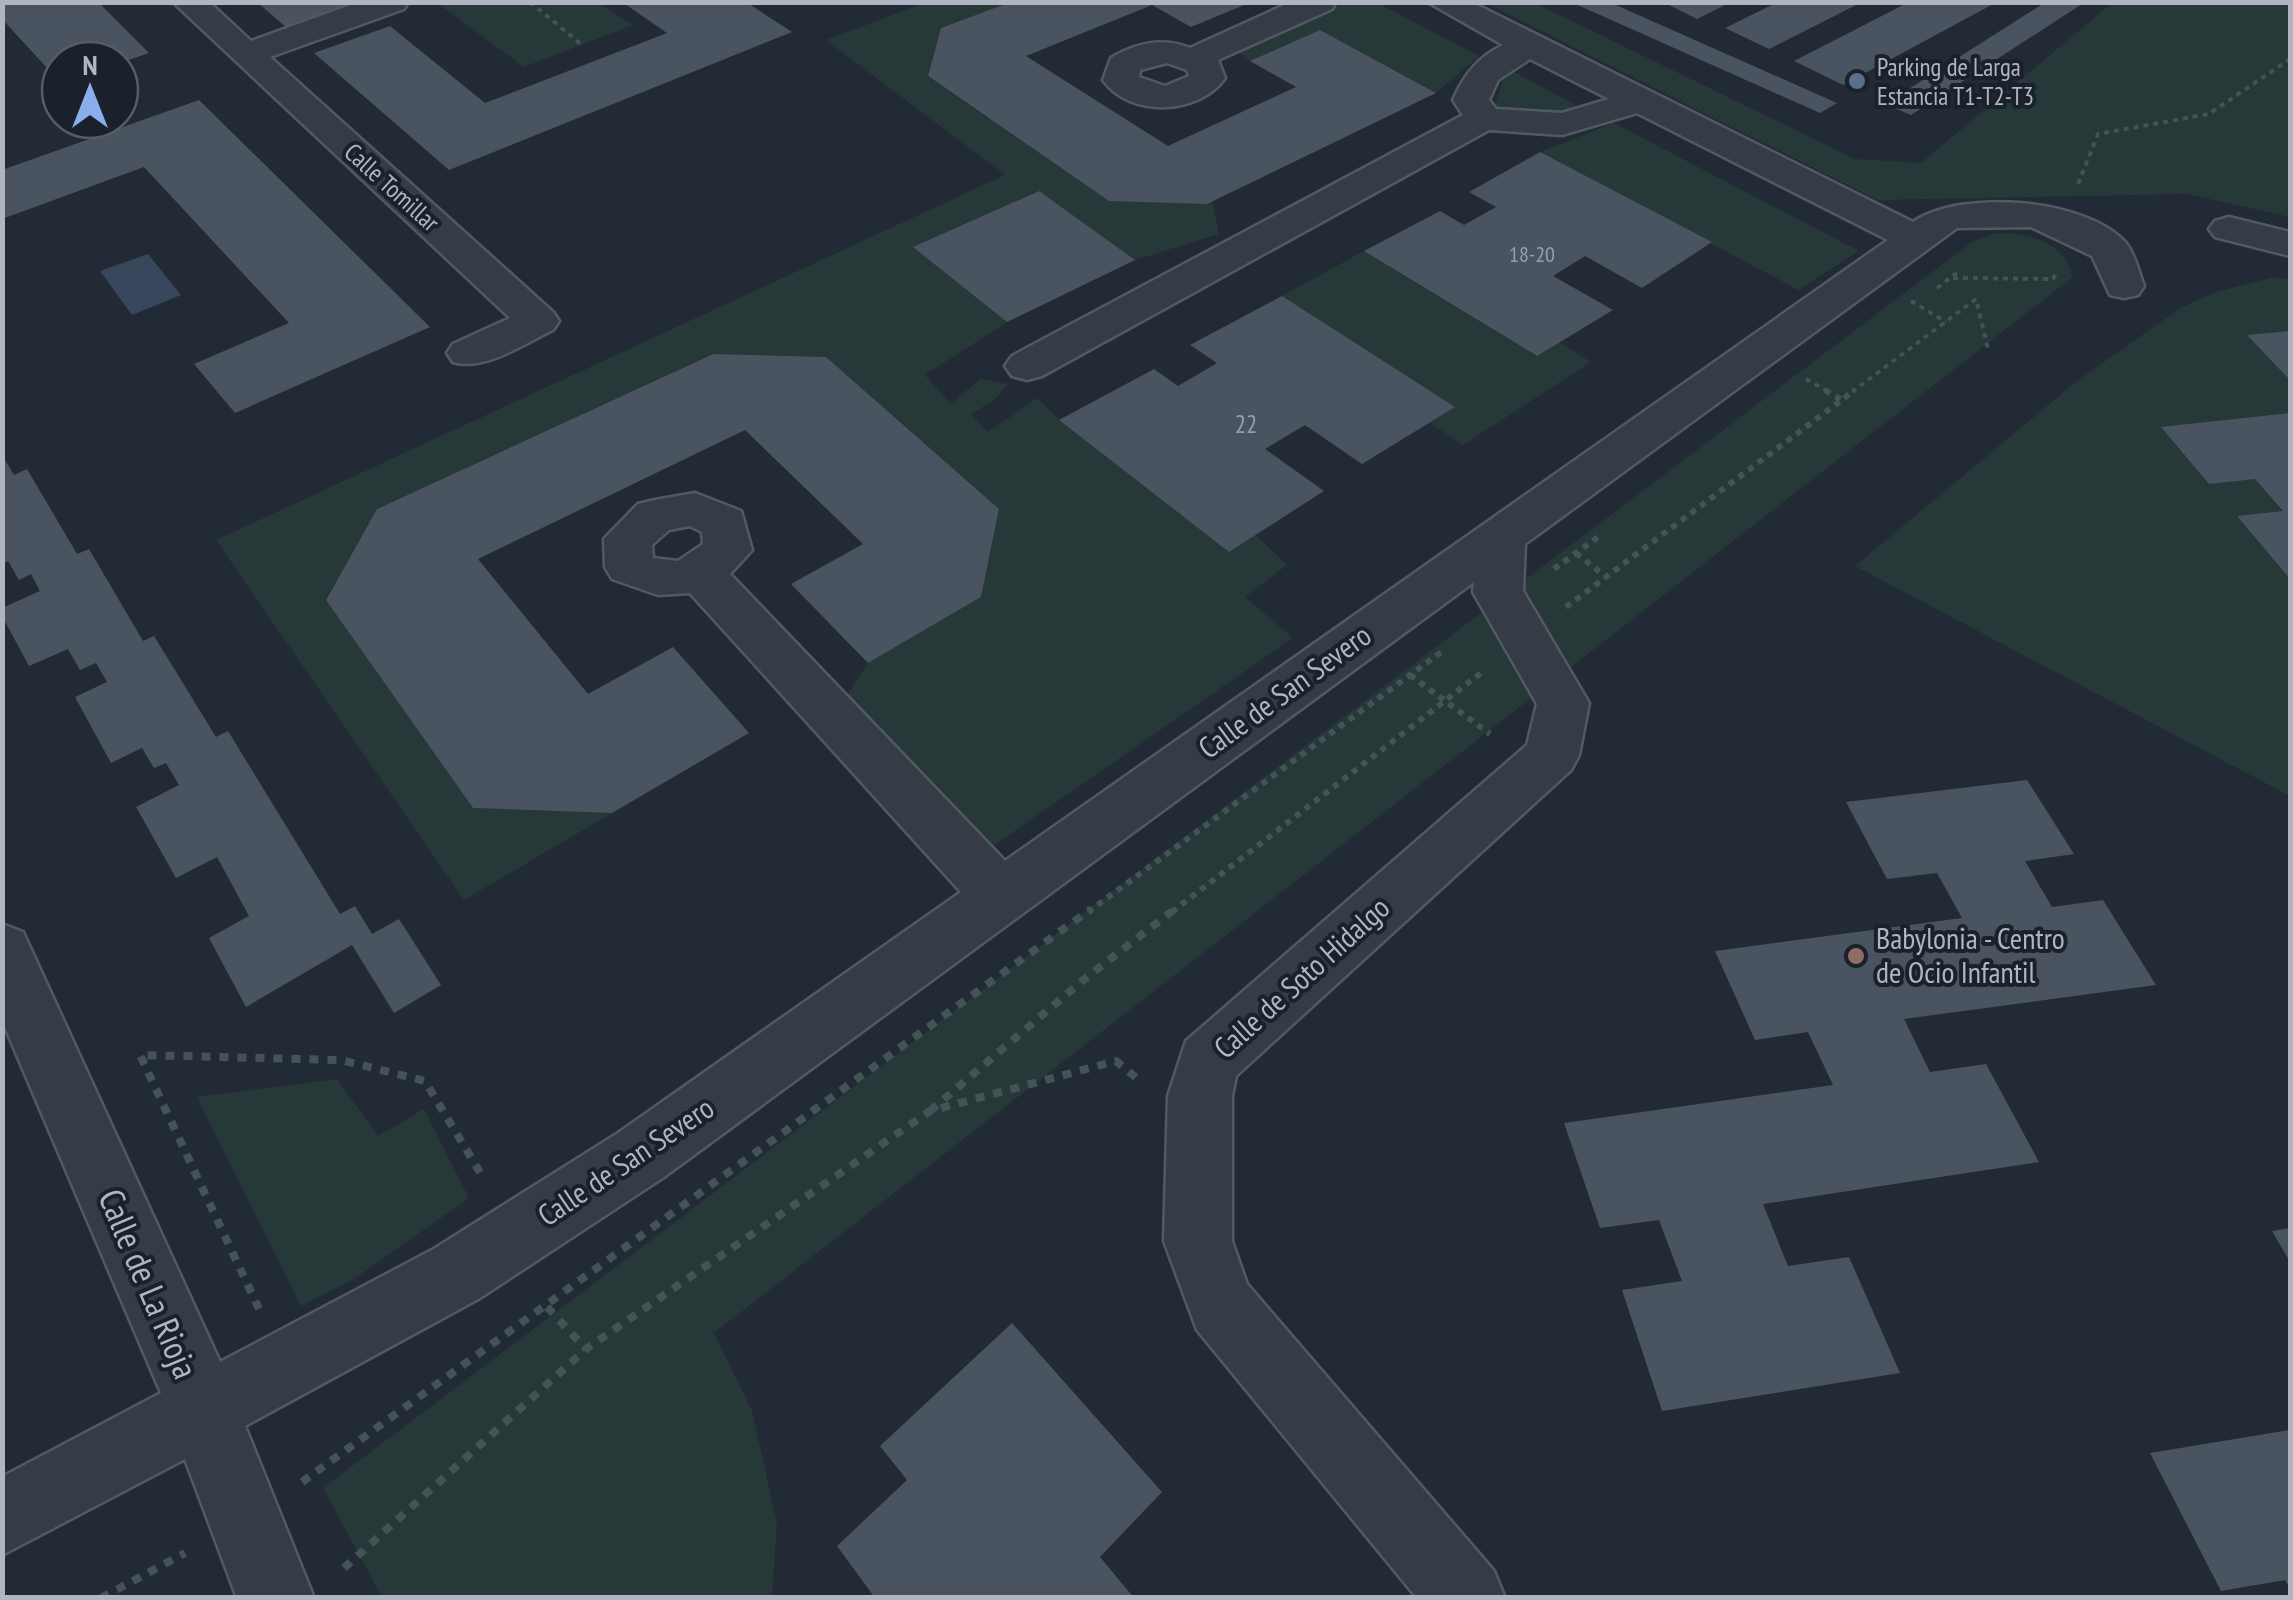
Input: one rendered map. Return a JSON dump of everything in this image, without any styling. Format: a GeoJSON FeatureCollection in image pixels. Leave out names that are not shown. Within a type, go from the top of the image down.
{"type":"FeatureCollection","features":[{"type":"Feature","properties":{"kind":"street","name":"Calle Tomillar"},"geometry":{"type":"LineString","coordinates":[[189,2],[538,321],[468,353]]}},
{"type":"Feature","properties":{"kind":"street"},"geometry":{"type":"LineString","coordinates":[[246,54],[392,2]]}},
{"type":"Feature","properties":{"kind":"street"},"geometry":{"type":"LineString","coordinates":[[1195,58],[1320,2]]}},
{"type":"Feature","properties":{"kind":"street"},"geometry":{"type":"LineString","coordinates":[[1444,2],[1916,239],[1946,217],[1998,211],[2056,219],[2110,249],[2124,286]]}},
{"type":"Feature","properties":{"kind":"street"},"geometry":{"type":"LineString","coordinates":[[1484,118],[1470,100],[1478,78],[1494,61],[1528,47]]}},
{"type":"Feature","properties":{"kind":"street"},"geometry":{"type":"LineString","coordinates":[[1028,366],[1484,118],[1563,126],[1602,118],[1635,100]]}},
{"type":"Feature","properties":{"kind":"street"},"geometry":{"type":"LineString","coordinates":[[2229,229],[2290,244]]}},
{"type":"Feature","properties":{"kind":"street","name":"Calle de San Severo"},"geometry":{"type":"LineString","coordinates":[[201,1414],[456,1274],[641,1156],[1916,239]]}},
{"type":"Feature","properties":{"kind":"street","name":"Calle de Soto Hidalgo"},"geometry":{"type":"LineString","coordinates":[[1467,1598],[1222,1306],[1198,1241],[1200,1096],[1208,1061],[1552,756],[1562,703],[1498,592],[1502,536]]}},
{"type":"Feature","properties":{"kind":"street"},"geometry":{"type":"LineString","coordinates":[[701,574],[1001,896]]}},
{"type":"Feature","properties":{"kind":"street","name":"Calle de La Rioja"},"geometry":{"type":"LineString","coordinates":[[2,950],[174,1335],[201,1414],[2,1518]]}},
{"type":"Feature","properties":{"kind":"street"},"geometry":{"type":"LineString","coordinates":[[201,1414],[276,1598]]}},
{"type":"Feature","properties":{"kind":"path"},"geometry":{"type":"LineString","coordinates":[[530,2],[582,45]]}},
{"type":"Feature","properties":{"kind":"path"},"geometry":{"type":"LineString","coordinates":[[2056,219],[2082,178],[2098,134],[2209,114],[2290,59]]}},
{"type":"Feature","properties":{"kind":"path"},"geometry":{"type":"LineString","coordinates":[[1563,610],[1976,299],[1988,349]]}},
{"type":"Feature","properties":{"kind":"path"},"geometry":{"type":"LineString","coordinates":[[1915,303],[1946,322]]}},
{"type":"Feature","properties":{"kind":"path"},"geometry":{"type":"LineString","coordinates":[[1805,379],[1842,400]]}},
{"type":"Feature","properties":{"kind":"path"},"geometry":{"type":"LineString","coordinates":[[1576,553],[1606,577]]}},
{"type":"Feature","properties":{"kind":"path"},"geometry":{"type":"LineString","coordinates":[[344,1568],[586,1348],[930,1111],[1082,980],[1489,666]]}},
{"type":"Feature","properties":{"kind":"path"},"geometry":{"type":"LineString","coordinates":[[1410,675],[1444,701]]}},
{"type":"Feature","properties":{"kind":"path"},"geometry":{"type":"LineString","coordinates":[[266,1325],[140,1054],[341,1060],[425,1081],[489,1188]]}},
{"type":"Feature","properties":{"kind":"path"},"geometry":{"type":"LineString","coordinates":[[930,1111],[1116,1061],[1144,1085]]}},
{"type":"Feature","properties":{"kind":"path"},"geometry":{"type":"LineString","coordinates":[[547,1307],[586,1348]]}},
{"type":"Feature","properties":{"kind":"shaded area"},"geometry":{"type":"Polygon","coordinates":[[[1376,2],[1479,56],[1436,93],[1320,30],[1250,61],[1235,49],[1345,3],[1376,2]]]}},
{"type":"Feature","properties":{"kind":"shaded area"},"geometry":{"type":"Polygon","coordinates":[[[437,3],[599,3],[633,25],[524,67],[437,3]]]}},
{"type":"Feature","properties":{"kind":"shaded area"},"geometry":{"type":"Polygon","coordinates":[[[924,3],[1008,3],[941,28],[928,77],[1109,201],[1212,202],[1219,234],[1135,260],[1038,191],[915,247],[1007,322],[925,375],[951,404],[980,379],[1008,384],[994,400],[971,414],[988,432],[1037,398],[1059,420],[1229,552],[1256,535],[1287,565],[1245,597],[1293,638],[993,846],[843,702],[868,663],[981,597],[999,509],[826,357],[712,354],[377,509],[326,599],[473,808],[612,813],[464,900],[216,540],[1005,175],[826,40],[924,3]]]}},
{"type":"Feature","properties":{"kind":"shaded area"},"geometry":{"type":"Polygon","coordinates":[[[1486,3],[1535,3],[1855,159],[1921,163],[2112,3],[2290,3],[2290,217],[2187,194],[1877,200],[1486,3]]]}},
{"type":"Feature","properties":{"kind":"shaded area"},"geometry":{"type":"Polygon","coordinates":[[[1507,68],[1594,115],[1491,115],[1507,68]]]}},
{"type":"Feature","properties":{"kind":"shaded area"},"geometry":{"type":"Polygon","coordinates":[[[1614,123],[1859,251],[1798,290],[1540,152],[1614,123]]]}},
{"type":"Feature","properties":{"kind":"shaded area"},"geometry":{"type":"Polygon","coordinates":[[[1995,233],[2021,235],[2053,247],[2062,255],[2073,277],[714,1333],[752,1411],[777,1524],[772,1597],[382,1597],[323,1488],[1972,242],[1995,233]]]}},
{"type":"Feature","properties":{"kind":"shaded area"},"geometry":{"type":"Polygon","coordinates":[[[1364,251],[1536,356],[1559,342],[1591,362],[1463,445],[1430,423],[1454,407],[1282,296],[1364,251]]]}},
{"type":"Feature","properties":{"kind":"shaded area"},"geometry":{"type":"Polygon","coordinates":[[[2274,277],[2290,280],[2290,796],[1855,566],[2077,381],[2182,307],[2216,292],[2274,277]]]}},
{"type":"Feature","properties":{"kind":"shaded area"},"geometry":{"type":"Polygon","coordinates":[[[337,1079],[378,1136],[424,1109],[469,1198],[351,1281],[301,1306],[197,1097],[337,1079]]]}},
{"type":"Feature","properties":{"kind":"water"},"geometry":{"type":"Polygon","coordinates":[[[148,254],[181,295],[132,315],[100,271],[148,254]]]}},
{"type":"Feature","properties":{"kind":"building"},"geometry":{"type":"Polygon","coordinates":[[[2,2],[98,2],[136,40],[40,40],[40,60],[2,19],[2,2]]]}},
{"type":"Feature","properties":{"kind":"building"},"geometry":{"type":"Polygon","coordinates":[[[257,2],[350,2],[353,5],[287,28],[257,2]]]}},
{"type":"Feature","properties":{"kind":"building"},"geometry":{"type":"Polygon","coordinates":[[[622,2],[746,2],[792,32],[449,170],[314,53],[390,26],[485,103],[667,33],[622,2]]]}},
{"type":"Feature","properties":{"kind":"building"},"geometry":{"type":"Polygon","coordinates":[[[1571,2],[1609,2],[1837,103],[1820,113],[1571,2]]]}},
{"type":"Feature","properties":{"kind":"building"},"geometry":{"type":"Polygon","coordinates":[[[1663,2],[1731,2],[1697,19],[1663,2]]]}},
{"type":"Feature","properties":{"kind":"building"},"geometry":{"type":"Polygon","coordinates":[[[1778,2],[1862,2],[1769,49],[1725,28],[1778,2]]]}},
{"type":"Feature","properties":{"kind":"building"},"geometry":{"type":"Polygon","coordinates":[[[1909,2],[1997,2],[1843,85],[1794,61],[1909,2]]]}},
{"type":"Feature","properties":{"kind":"building"},"geometry":{"type":"Polygon","coordinates":[[[2046,2],[2085,2],[1911,115],[1885,104],[2046,2]]]}},
{"type":"Feature","properties":{"kind":"building"},"geometry":{"type":"Polygon","coordinates":[[[1008,3],[1249,3],[1191,27],[1152,5],[1026,56],[1168,146],[1296,87],[1250,61],[1320,30],[1436,93],[1207,204],[1109,201],[928,76],[941,28],[1008,3]]]}},
{"type":"Feature","properties":{"kind":"building"},"geometry":{"type":"Polygon","coordinates":[[[199,100],[430,327],[235,413],[194,364],[289,323],[144,167],[2,219],[2,170],[86,140],[140,140],[140,121],[199,100]]]}},
{"type":"Feature","properties":{"kind":"building"},"geometry":{"type":"Polygon","coordinates":[[[1540,152],[1712,242],[1642,288],[1585,256],[1553,276],[1613,310],[1537,356],[1364,251],[1440,211],[1464,225],[1496,207],[1469,192],[1540,152]]]}},
{"type":"Feature","properties":{"kind":"building"},"geometry":{"type":"Polygon","coordinates":[[[1039,191],[1135,260],[1007,322],[913,247],[1039,191]]]}},
{"type":"Feature","properties":{"kind":"building"},"geometry":{"type":"Polygon","coordinates":[[[1282,296],[1455,407],[1362,464],[1305,425],[1265,449],[1324,491],[1229,552],[1059,420],[1154,369],[1178,386],[1217,363],[1190,345],[1282,296]]]}},
{"type":"Feature","properties":{"kind":"building"},"geometry":{"type":"Polygon","coordinates":[[[2290,331],[2290,380],[2247,335],[2290,331]]]}},
{"type":"Feature","properties":{"kind":"building"},"geometry":{"type":"Polygon","coordinates":[[[713,354],[826,357],[999,509],[981,597],[868,663],[791,584],[863,544],[745,430],[478,559],[588,694],[673,647],[749,733],[612,813],[473,808],[326,600],[377,509],[713,354]]]}},
{"type":"Feature","properties":{"kind":"building"},"geometry":{"type":"Polygon","coordinates":[[[2290,413],[2290,579],[2237,516],[2283,511],[2255,479],[2209,484],[2161,427],[2290,413]]]}},
{"type":"Feature","properties":{"kind":"building"},"geometry":{"type":"Polygon","coordinates":[[[2,455],[14,475],[27,469],[77,554],[89,549],[143,641],[154,636],[216,737],[228,731],[340,914],[355,906],[372,934],[399,919],[441,985],[394,1013],[352,945],[246,1007],[209,938],[249,916],[217,857],[176,878],[136,807],[179,785],[166,763],[154,768],[142,748],[111,763],[75,697],[107,682],[96,663],[80,670],[68,649],[29,666],[2,616],[2,608],[40,591],[31,574],[19,580],[8,561],[2,563],[2,455]]]}},
{"type":"Feature","properties":{"kind":"building"},"geometry":{"type":"Polygon","coordinates":[[[2027,780],[2074,854],[2025,861],[2052,907],[2103,900],[2156,985],[1904,1019],[1930,1072],[1986,1064],[2039,1162],[1763,1204],[1788,1266],[1849,1257],[1900,1373],[1662,1411],[1622,1290],[1682,1281],[1659,1220],[1600,1228],[1564,1123],[1833,1085],[1808,1032],[1755,1040],[1715,951],[1962,918],[1937,873],[1887,879],[1846,802],[2027,780]]]}},
{"type":"Feature","properties":{"kind":"building"},"geometry":{"type":"Polygon","coordinates":[[[2290,1228],[2290,1262],[2272,1231],[2290,1228]]]}},
{"type":"Feature","properties":{"kind":"building"},"geometry":{"type":"Polygon","coordinates":[[[1012,1323],[1162,1492],[1100,1557],[1134,1598],[875,1598],[837,1546],[907,1480],[880,1446],[1012,1323]]]}},
{"type":"Feature","properties":{"kind":"building"},"geometry":{"type":"Polygon","coordinates":[[[2290,1430],[2290,1589],[2285,1580],[2221,1591],[2150,1453],[2290,1430]]]}},
{"type":"Feature","properties":{"kind":"place","name":"Parking de Larga Estancia T1-T2-T3"},"geometry":{"type":"Point","coordinates":[1857,81]}},
{"type":"Feature","properties":{"kind":"place","name":"Babylonia - Centro de Ocio Infantil"},"geometry":{"type":"Point","coordinates":[1856,956]}}]}
